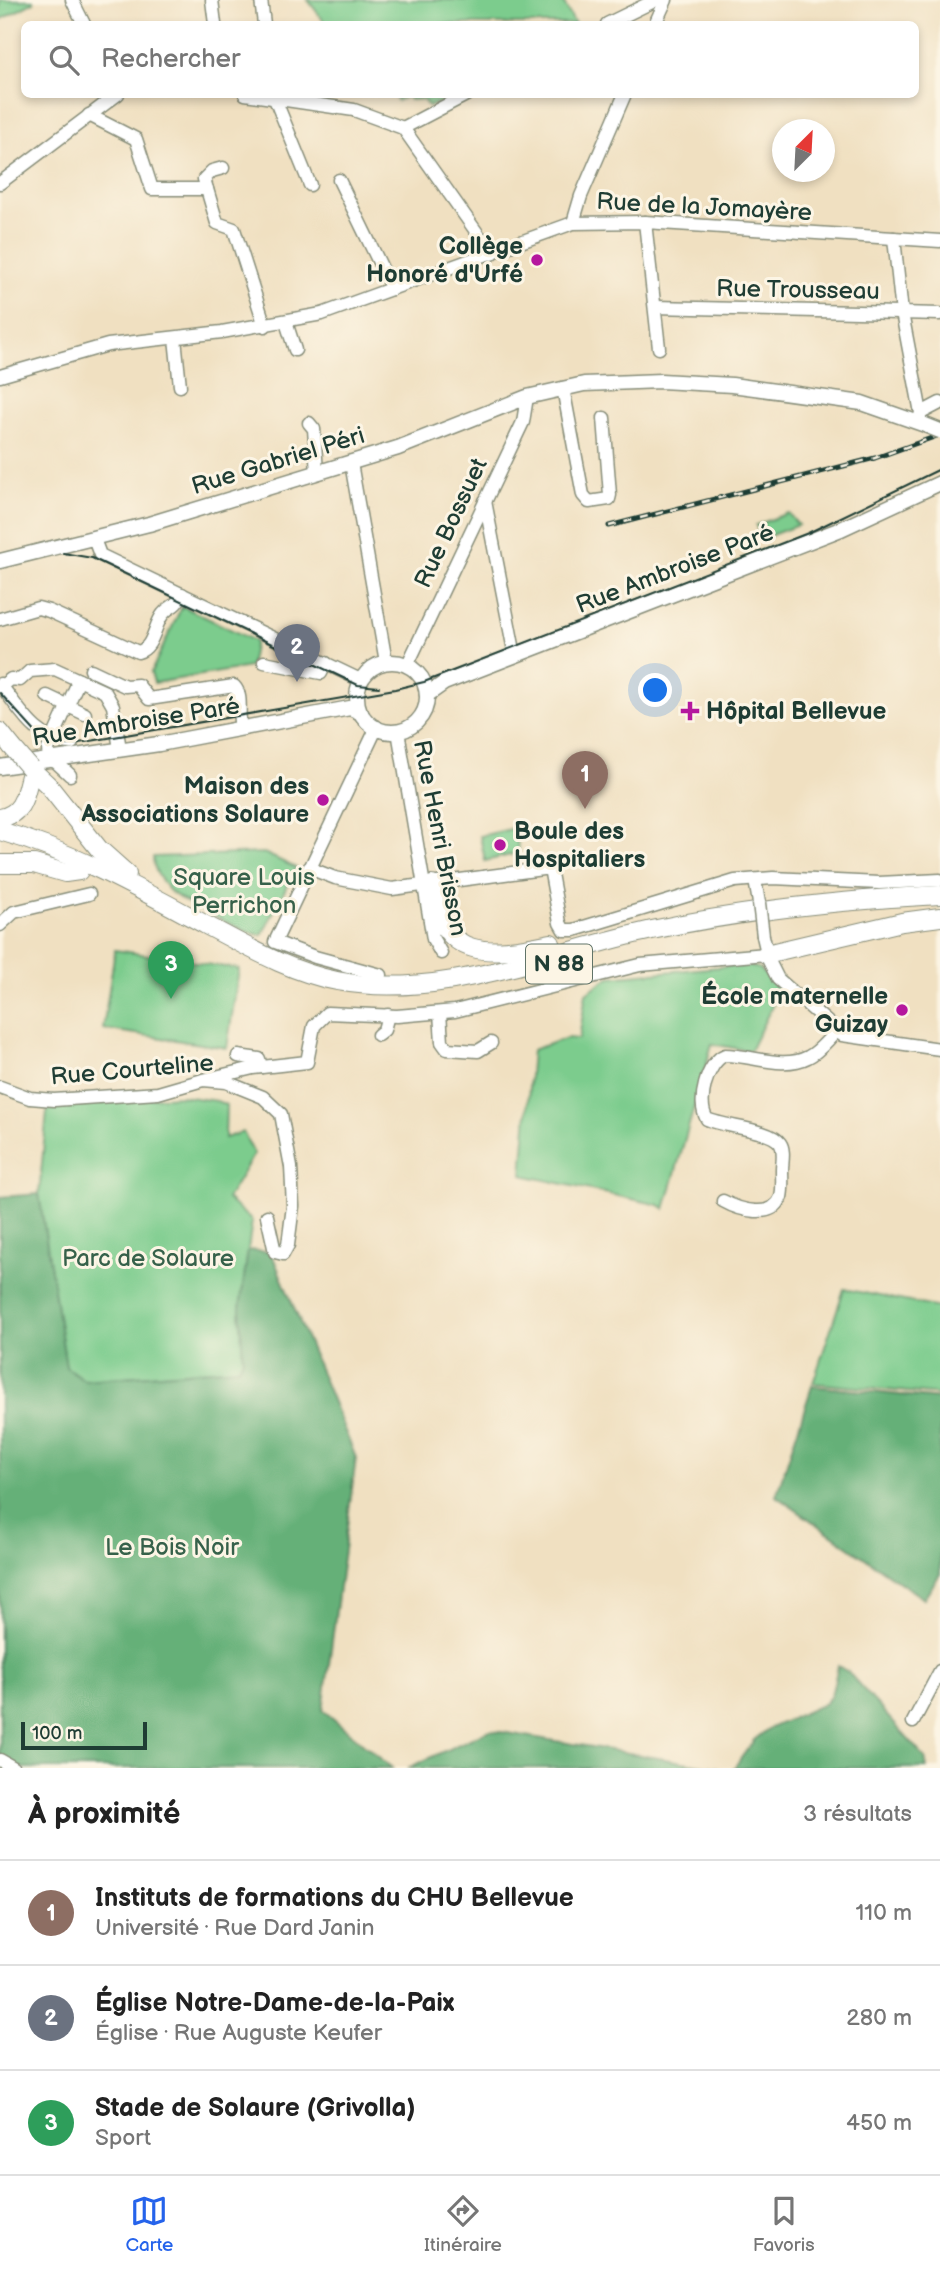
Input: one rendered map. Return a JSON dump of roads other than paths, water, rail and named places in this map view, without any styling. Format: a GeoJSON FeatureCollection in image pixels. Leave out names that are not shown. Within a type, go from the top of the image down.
{"type":"FeatureCollection","features":[{"type":"Feature","properties":{"kind":"highway"},"geometry":{"type":"LineString","coordinates":[[0,732],[31,770],[48,785],[99,849],[128,875],[137,888]]}},
{"type":"Feature","properties":{"kind":"highway"},"geometry":{"type":"LineString","coordinates":[[0,818],[19,808],[25,799],[31,770]]}},
{"type":"Feature","properties":{"kind":"highway","name":"N 88"},"geometry":{"type":"LineString","coordinates":[[0,831],[75,857],[293,969],[334,981],[374,986],[446,982],[655,929],[819,904],[940,895]]}},
{"type":"Feature","properties":{"kind":"highway","name":"N 88"},"geometry":{"type":"LineString","coordinates":[[0,842],[79,871],[265,967],[306,984],[352,996],[397,998],[450,993],[578,959],[772,921],[940,906]]}},
{"type":"Feature","properties":{"kind":"highway"},"geometry":{"type":"LineString","coordinates":[[0,864],[34,864],[65,873],[79,871]]}},
{"type":"Feature","properties":{"kind":"highway","name":"N 88"},"geometry":{"type":"LineString","coordinates":[[428,886],[438,916],[446,930],[459,943],[476,950],[495,953],[617,931],[655,929]]}},
{"type":"Feature","properties":{"kind":"highway"},"geometry":{"type":"LineString","coordinates":[[766,954],[902,922],[940,917]]}},
{"type":"Feature","properties":{"kind":"main road","name":"Rue Gabriel Péri"},"geometry":{"type":"LineString","coordinates":[[0,561],[94,539],[398,449],[527,397],[563,388],[630,381],[732,385],[862,403],[921,420],[940,431]]}},
{"type":"Feature","properties":{"kind":"main road","name":"Rue Ambroise Paré"},"geometry":{"type":"LineString","coordinates":[[427,695],[440,685],[841,529],[940,483]]}},
{"type":"Feature","properties":{"kind":"main road"},"geometry":{"type":"LineString","coordinates":[[386,662],[407,666],[421,678],[427,695],[420,717],[398,731],[377,727],[361,713],[356,694],[359,683],[372,668],[386,662]]}},
{"type":"Feature","properties":{"kind":"main road","name":"Rue Ambroise Paré"},"geometry":{"type":"LineString","coordinates":[[0,767],[49,760],[74,749],[124,748],[350,708],[361,713]]}},
{"type":"Feature","properties":{"kind":"street"},"geometry":{"type":"LineString","coordinates":[[72,0],[82,21]]}},
{"type":"Feature","properties":{"kind":"street"},"geometry":{"type":"LineString","coordinates":[[212,0],[215,21]]}},
{"type":"Feature","properties":{"kind":"street"},"geometry":{"type":"LineString","coordinates":[[261,0],[264,21]]}},
{"type":"Feature","properties":{"kind":"street"},"geometry":{"type":"LineString","coordinates":[[613,21],[656,0]]}},
{"type":"Feature","properties":{"kind":"street"},"geometry":{"type":"LineString","coordinates":[[656,21],[666,0]]}},
{"type":"Feature","properties":{"kind":"street"},"geometry":{"type":"LineString","coordinates":[[0,183],[112,98]]}},
{"type":"Feature","properties":{"kind":"street"},"geometry":{"type":"LineString","coordinates":[[273,98],[310,185]]}},
{"type":"Feature","properties":{"kind":"street"},"geometry":{"type":"LineString","coordinates":[[279,98],[354,110],[403,128],[492,254]]}},
{"type":"Feature","properties":{"kind":"street"},"geometry":{"type":"LineString","coordinates":[[403,128],[460,98]]}},
{"type":"Feature","properties":{"kind":"street"},"geometry":{"type":"LineString","coordinates":[[573,223],[581,196],[623,98]]}},
{"type":"Feature","properties":{"kind":"street"},"geometry":{"type":"LineString","coordinates":[[89,115],[136,139],[152,189],[207,189]]}},
{"type":"Feature","properties":{"kind":"street"},"geometry":{"type":"LineString","coordinates":[[223,168],[212,171],[204,179],[217,223],[234,229],[265,326]]}},
{"type":"Feature","properties":{"kind":"street"},"geometry":{"type":"LineString","coordinates":[[339,180],[393,289]]}},
{"type":"Feature","properties":{"kind":"street"},"geometry":{"type":"LineString","coordinates":[[645,222],[659,348]]}},
{"type":"Feature","properties":{"kind":"street","name":"Rue de la Jomayère"},"geometry":{"type":"LineString","coordinates":[[0,376],[108,345],[265,326],[322,314],[573,223],[645,222],[940,241]]}},
{"type":"Feature","properties":{"kind":"street"},"geometry":{"type":"LineString","coordinates":[[894,238],[902,313],[921,420]]}},
{"type":"Feature","properties":{"kind":"street","name":"Rue Trousseau"},"geometry":{"type":"LineString","coordinates":[[655,307],[940,314]]}},
{"type":"Feature","properties":{"kind":"street"},"geometry":{"type":"LineString","coordinates":[[286,322],[295,350]]}},
{"type":"Feature","properties":{"kind":"street"},"geometry":{"type":"LineString","coordinates":[[175,338],[180,386]]}},
{"type":"Feature","properties":{"kind":"street"},"geometry":{"type":"LineString","coordinates":[[563,388],[583,495],[589,502],[609,499],[610,495],[604,418]]}},
{"type":"Feature","properties":{"kind":"street","name":"Rue Bossuet"},"geometry":{"type":"LineString","coordinates":[[407,666],[523,422],[527,397]]}},
{"type":"Feature","properties":{"kind":"street"},"geometry":{"type":"LineString","coordinates":[[921,420],[940,403]]}},
{"type":"Feature","properties":{"kind":"street"},"geometry":{"type":"LineString","coordinates":[[309,423],[314,429],[317,472]]}},
{"type":"Feature","properties":{"kind":"street"},"geometry":{"type":"LineString","coordinates":[[351,463],[386,662]]}},
{"type":"Feature","properties":{"kind":"street"},"geometry":{"type":"LineString","coordinates":[[484,501],[514,656]]}},
{"type":"Feature","properties":{"kind":"street"},"geometry":{"type":"LineString","coordinates":[[94,539],[100,555],[326,663],[356,678],[359,683]]}},
{"type":"Feature","properties":{"kind":"street"},"geometry":{"type":"LineString","coordinates":[[0,619],[38,608],[138,652],[146,648],[163,614],[175,607],[182,594]]}},
{"type":"Feature","properties":{"kind":"street"},"geometry":{"type":"LineString","coordinates":[[264,662],[321,673],[326,663]]}},
{"type":"Feature","properties":{"kind":"street"},"geometry":{"type":"LineString","coordinates":[[74,749],[35,728],[1,685],[11,679],[20,680],[30,671],[55,668],[105,692],[113,706],[124,748]]}},
{"type":"Feature","properties":{"kind":"street"},"geometry":{"type":"LineString","coordinates":[[91,670],[121,685],[140,686],[144,696],[151,699],[234,686],[240,697],[237,713],[241,729]]}},
{"type":"Feature","properties":{"kind":"street"},"geometry":{"type":"LineString","coordinates":[[49,760],[51,739],[79,680]]}},
{"type":"Feature","properties":{"kind":"street"},"geometry":{"type":"LineString","coordinates":[[121,685],[118,692],[124,748]]}},
{"type":"Feature","properties":{"kind":"street"},"geometry":{"type":"LineString","coordinates":[[47,696],[85,714]]}},
{"type":"Feature","properties":{"kind":"street"},"geometry":{"type":"LineString","coordinates":[[377,727],[275,942],[316,957],[381,975]]}},
{"type":"Feature","properties":{"kind":"street","name":"Rue Henri Brisson"},"geometry":{"type":"LineString","coordinates":[[398,731],[428,886],[433,939],[441,953]]}},
{"type":"Feature","properties":{"kind":"street"},"geometry":{"type":"LineString","coordinates":[[309,868],[335,878],[392,889],[550,868],[559,923],[564,930],[574,930],[735,881],[879,883],[940,880]]}},
{"type":"Feature","properties":{"kind":"street"},"geometry":{"type":"LineString","coordinates":[[755,880],[766,954],[778,979],[842,1035],[940,1049]]}},
{"type":"Feature","properties":{"kind":"street"},"geometry":{"type":"LineString","coordinates":[[0,916],[89,894]]}},
{"type":"Feature","properties":{"kind":"street"},"geometry":{"type":"LineString","coordinates":[[0,925],[14,912]]}},
{"type":"Feature","properties":{"kind":"street"},"geometry":{"type":"LineString","coordinates":[[441,1035],[596,975],[640,965],[766,954]]}},
{"type":"Feature","properties":{"kind":"street"},"geometry":{"type":"LineString","coordinates":[[578,989],[591,983],[596,975]]}},
{"type":"Feature","properties":{"kind":"street"},"geometry":{"type":"LineString","coordinates":[[203,1080],[261,1067],[307,1062],[314,1026],[327,1013],[388,1015],[441,1035],[450,1051],[482,1050]]}},
{"type":"Feature","properties":{"kind":"street"},"geometry":{"type":"LineString","coordinates":[[379,1031],[388,1015]]}},
{"type":"Feature","properties":{"kind":"street"},"geometry":{"type":"LineString","coordinates":[[723,1201],[764,1212],[774,1208],[781,1198],[783,1150],[774,1138],[707,1119],[701,1102],[714,1064],[725,1055],[776,1062],[802,1059],[811,1056],[836,1031]]}},
{"type":"Feature","properties":{"kind":"street"},"geometry":{"type":"LineString","coordinates":[[238,1056],[259,1059],[261,1067]]}},
{"type":"Feature","properties":{"kind":"street","name":"Rue Courteline"},"geometry":{"type":"LineString","coordinates":[[0,1087],[30,1098],[54,1100],[158,1093],[203,1080],[243,1088],[263,1097],[281,1114],[291,1167],[293,1206],[288,1245],[283,1254],[275,1252],[267,1216]]}},
{"type":"Feature","properties":{"kind":"street"},"geometry":{"type":"LineString","coordinates":[[913,1722],[940,1671]]}},
{"type":"Feature","properties":{"kind":"street"},"geometry":{"type":"LineString","coordinates":[[0,1760],[14,1768]]}},
{"type":"Feature","properties":{"kind":"tram line"},"geometry":{"type":"LineString","coordinates":[[0,693],[39,736],[67,745],[395,689],[424,682],[808,533],[940,469]]}},
{"type":"Feature","properties":{"kind":"tram line"},"geometry":{"type":"LineString","coordinates":[[63,553],[92,558],[358,685],[379,687]]}},
{"type":"Feature","properties":{"kind":"railway"},"geometry":{"type":"LineString","coordinates":[[609,526],[875,458],[940,435]]}},
{"type":"Feature","properties":{"kind":"place","name":"Collège Honoré d'Urfé"},"geometry":{"type":"Point","coordinates":[537,260]}},
{"type":"Feature","properties":{"kind":"place","name":"Église Notre-Dame-de-la-Paix"},"geometry":{"type":"Point","coordinates":[297,682]}},
{"type":"Feature","properties":{"kind":"place","name":"Hôpital Bellevue"},"geometry":{"type":"Point","coordinates":[690,711]}},
{"type":"Feature","properties":{"kind":"place","name":"Maison des Associations Solaure"},"geometry":{"type":"Point","coordinates":[323,800]}},
{"type":"Feature","properties":{"kind":"place","name":"Instituts de formations du CHU Bellevue"},"geometry":{"type":"Point","coordinates":[585,809]}},
{"type":"Feature","properties":{"kind":"place","name":"Boule des Hospitaliers"},"geometry":{"type":"Point","coordinates":[500,845]}},
{"type":"Feature","properties":{"kind":"place","name":"Stade de Solaure (Grivolla)"},"geometry":{"type":"Point","coordinates":[171,999]}},
{"type":"Feature","properties":{"kind":"place","name":"École maternelle Guizay"},"geometry":{"type":"Point","coordinates":[902,1010]}},
{"type":"Feature","properties":{"kind":"park label","name":"Square Louis Perrichon"},"geometry":{"type":"Point","coordinates":[244,891]}},
{"type":"Feature","properties":{"kind":"park label","name":"Parc de Solaure"},"geometry":{"type":"Point","coordinates":[148,1258]}},
{"type":"Feature","properties":{"kind":"park label","name":"Le Bois Noir"},"geometry":{"type":"Point","coordinates":[172,1547]}}]}
